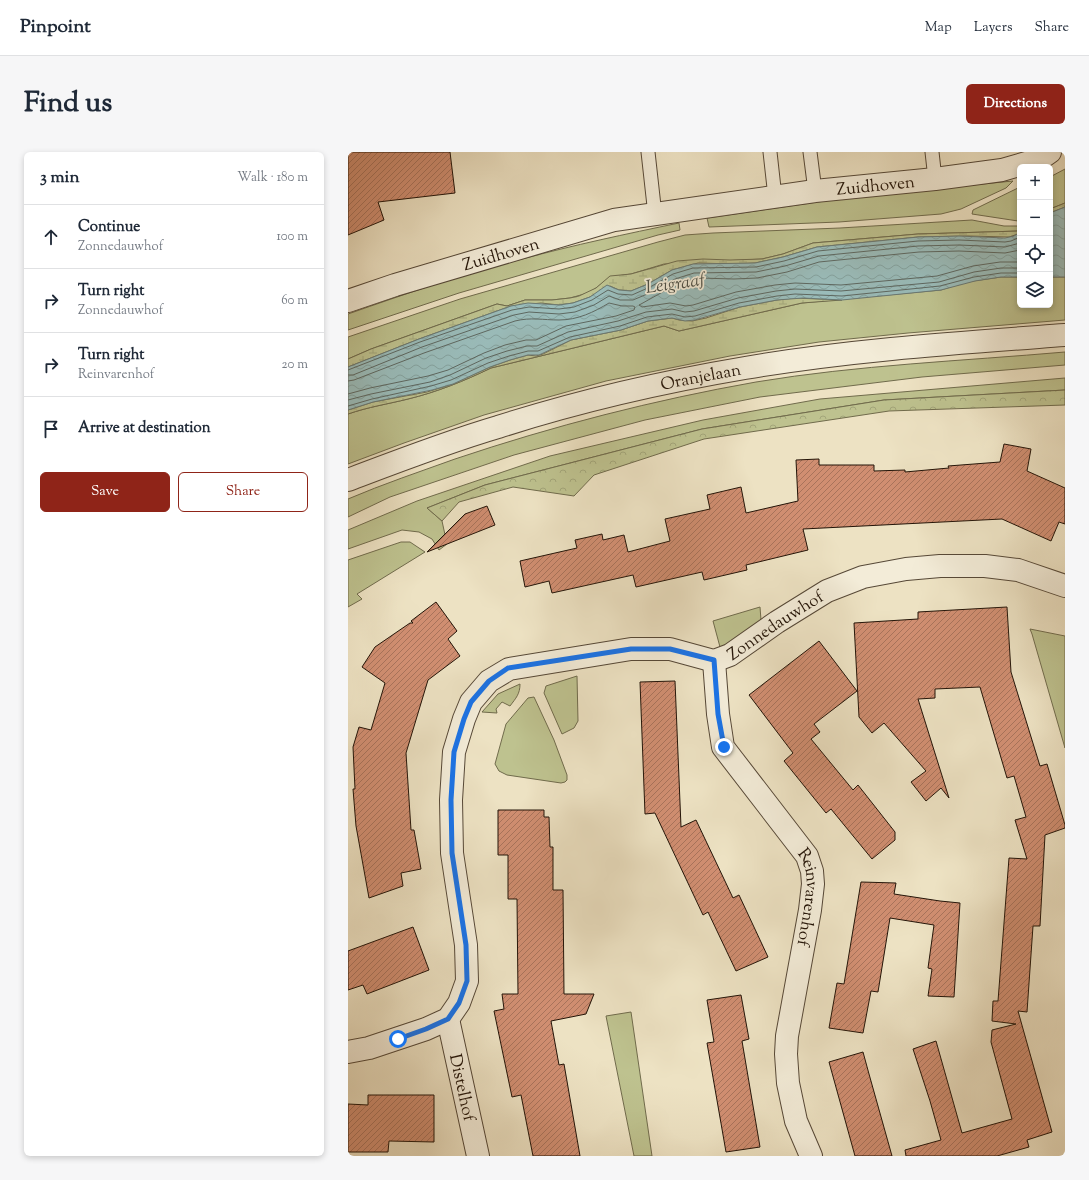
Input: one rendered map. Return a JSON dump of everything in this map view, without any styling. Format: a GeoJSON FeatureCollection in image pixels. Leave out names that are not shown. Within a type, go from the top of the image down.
{"type":"FeatureCollection","features":[{"type":"Feature","properties":{"kind":"street","name":"Zuidhoven"},"geometry":{"type":"LineString","coordinates":[[348,301],[396,285],[614,220],[815,191],[935,179],[1002,170],[1040,159],[1050,152]]}},
{"type":"Feature","properties":{"kind":"street","name":"Oranjelaan"},"geometry":{"type":"LineString","coordinates":[[348,480],[422,452],[498,426],[585,402],[676,381],[746,368],[842,354],[1065,334]]}},
{"type":"Feature","properties":{"kind":"street","name":"Zonnedauwhof"},"geometry":{"type":"LineString","coordinates":[[448,1019],[459,1003],[467,981],[466,945],[452,853],[451,800],[454,752],[471,702],[489,681],[508,668],[631,649],[670,649],[714,660],[730,655],[776,622],[827,591],[863,577],[906,568],[985,566],[1018,570],[1065,586]]}},
{"type":"Feature","properties":{"kind":"street","name":"Reinvarenhof"},"geometry":{"type":"LineString","coordinates":[[714,660],[718,714],[724,747],[806,856],[812,871],[813,884],[810,910],[787,1036],[786,1054],[788,1083],[796,1121],[810,1156]]}},
{"type":"Feature","properties":{"kind":"street"},"geometry":{"type":"LineString","coordinates":[[348,1052],[369,1048],[426,1029],[448,1019]]}},
{"type":"Feature","properties":{"kind":"street","name":"Distelhof"},"geometry":{"type":"LineString","coordinates":[[448,1019],[478,1156]]}},
{"type":"Feature","properties":{"kind":"lane"},"geometry":{"type":"LineString","coordinates":[[648,152],[655,215]]}},
{"type":"Feature","properties":{"kind":"lane"},"geometry":{"type":"LineString","coordinates":[[770,152],[775,197]]}},
{"type":"Feature","properties":{"kind":"lane","name":"Zuidhoven"},"geometry":{"type":"LineString","coordinates":[[810,152],[815,191]]}},
{"type":"Feature","properties":{"kind":"lane","name":"Zuidhoven"},"geometry":{"type":"LineString","coordinates":[[932,152],[935,179]]}},
{"type":"Feature","properties":{"kind":"green space"},"geometry":{"type":"Polygon","coordinates":[[[1065,169],[1065,203],[1053,208],[1053,200],[1053,175],[1065,169]]]}},
{"type":"Feature","properties":{"kind":"green space"},"geometry":{"type":"Polygon","coordinates":[[[1013,181],[1006,188],[961,209],[941,214],[839,222],[709,227],[707,218],[859,196],[1013,181]]]}},
{"type":"Feature","properties":{"kind":"green space"},"geometry":{"type":"Polygon","coordinates":[[[1017,188],[1017,221],[972,214],[973,210],[1017,188]]]}},
{"type":"Feature","properties":{"kind":"green space"},"geometry":{"type":"Polygon","coordinates":[[[1065,203],[1065,207],[1053,212],[1053,208],[1065,203]]]}},
{"type":"Feature","properties":{"kind":"green space"},"geometry":{"type":"Polygon","coordinates":[[[972,220],[1004,226],[1017,226],[1017,231],[918,234],[813,243],[783,254],[762,259],[664,264],[631,274],[610,277],[588,293],[570,298],[525,300],[507,306],[497,304],[371,349],[348,359],[348,337],[460,299],[685,235],[972,220]]]}},
{"type":"Feature","properties":{"kind":"green space"},"geometry":{"type":"Polygon","coordinates":[[[679,223],[680,230],[658,235],[459,293],[348,330],[348,314],[434,285],[478,271],[542,254],[679,223]]]}},
{"type":"Feature","properties":{"kind":"green space"},"geometry":{"type":"Polygon","coordinates":[[[1017,231],[1017,234],[1009,237],[918,237],[817,247],[755,263],[698,263],[672,270],[648,284],[631,291],[619,290],[610,286],[590,297],[573,303],[559,305],[541,303],[511,306],[419,339],[348,367],[348,359],[371,349],[497,304],[507,306],[525,300],[552,300],[579,296],[596,288],[610,276],[631,274],[677,261],[703,259],[762,259],[783,254],[813,243],[918,234],[1017,231]]]}},
{"type":"Feature","properties":{"kind":"green space"},"geometry":{"type":"Polygon","coordinates":[[[1001,277],[1017,277],[1017,308],[1053,308],[1053,277],[1065,277],[1065,320],[819,342],[730,356],[606,381],[484,415],[348,464],[348,414],[440,390],[491,368],[664,326],[679,331],[802,303],[941,290],[966,282],[1001,277]]]}},
{"type":"Feature","properties":{"kind":"green space"},"geometry":{"type":"Polygon","coordinates":[[[795,298],[842,300],[802,303],[679,331],[664,326],[491,368],[440,390],[348,414],[348,410],[373,402],[427,392],[453,384],[490,367],[510,360],[528,355],[536,356],[543,354],[571,340],[621,330],[648,321],[672,318],[692,321],[740,307],[795,298]]]}},
{"type":"Feature","properties":{"kind":"green space"},"geometry":{"type":"Polygon","coordinates":[[[1065,352],[1065,365],[922,377],[760,397],[645,420],[514,455],[390,497],[348,517],[348,499],[388,483],[455,459],[566,425],[680,397],[756,382],[833,371],[1065,352]]]}},
{"type":"Feature","properties":{"kind":"green space"},"geometry":{"type":"Polygon","coordinates":[[[1065,378],[1065,390],[884,400],[702,429],[485,485],[427,508],[442,521],[447,544],[439,550],[432,539],[419,532],[402,530],[348,549],[348,530],[417,501],[550,456],[703,420],[820,399],[1065,378]]]}},
{"type":"Feature","properties":{"kind":"green space"},"geometry":{"type":"Polygon","coordinates":[[[1065,390],[1065,405],[889,411],[704,439],[594,475],[574,496],[513,487],[459,502],[442,521],[427,508],[485,485],[702,429],[884,400],[1065,390]]]}},
{"type":"Feature","properties":{"kind":"green space"},"geometry":{"type":"Polygon","coordinates":[[[401,542],[410,542],[425,552],[357,594],[362,599],[348,607],[348,560],[401,542]]]}},
{"type":"Feature","properties":{"kind":"green space"},"geometry":{"type":"Polygon","coordinates":[[[760,607],[761,620],[731,642],[720,647],[713,621],[760,607]]]}},
{"type":"Feature","properties":{"kind":"green space"},"geometry":{"type":"Polygon","coordinates":[[[1030,629],[1065,636],[1065,748],[1032,634],[1030,629]]]}},
{"type":"Feature","properties":{"kind":"green space"},"geometry":{"type":"Polygon","coordinates":[[[577,676],[578,721],[574,728],[562,734],[544,693],[546,686],[577,676]]]}},
{"type":"Feature","properties":{"kind":"green space"},"geometry":{"type":"Polygon","coordinates":[[[520,684],[516,698],[510,706],[502,702],[496,709],[497,713],[482,712],[498,694],[520,684]]]}},
{"type":"Feature","properties":{"kind":"green space"},"geometry":{"type":"Polygon","coordinates":[[[534,697],[554,740],[567,775],[567,780],[565,782],[561,783],[507,775],[499,771],[495,764],[506,724],[528,698],[534,697]]]}},
{"type":"Feature","properties":{"kind":"green space"},"geometry":{"type":"Polygon","coordinates":[[[631,1012],[652,1156],[634,1156],[606,1016],[631,1012]]]}},
{"type":"Feature","properties":{"kind":"water"},"geometry":{"type":"Polygon","coordinates":[[[1065,207],[1065,277],[1053,277],[1053,212],[1065,207]]]}},
{"type":"Feature","properties":{"kind":"water","name":"Leigraaf"},"geometry":{"type":"Polygon","coordinates":[[[1017,234],[1017,277],[1001,277],[975,281],[941,290],[842,300],[803,298],[777,300],[740,307],[695,320],[685,321],[672,318],[648,321],[621,330],[571,340],[539,355],[528,355],[490,367],[453,384],[432,390],[373,402],[348,410],[348,367],[419,339],[511,306],[528,303],[559,305],[573,303],[590,297],[607,285],[619,290],[631,291],[648,284],[672,270],[693,264],[755,263],[817,247],[918,237],[959,236],[1005,238],[1017,234]]]}},
{"type":"Feature","properties":{"kind":"building"},"geometry":{"type":"Polygon","coordinates":[[[348,152],[450,152],[455,193],[378,202],[384,220],[348,235],[348,152]]]}},
{"type":"Feature","properties":{"kind":"building"},"geometry":{"type":"Polygon","coordinates":[[[1004,444],[1031,449],[1027,471],[1065,488],[1065,524],[1059,522],[1051,541],[1002,519],[803,529],[808,550],[746,565],[747,570],[704,580],[702,572],[636,587],[633,575],[552,593],[549,581],[525,587],[520,561],[577,548],[575,540],[602,534],[603,540],[624,535],[628,552],[670,541],[665,519],[710,509],[707,495],[741,487],[746,513],[798,501],[796,460],[819,459],[819,465],[874,465],[874,471],[905,470],[905,472],[949,468],[948,466],[1000,462],[1004,444]]]}},
{"type":"Feature","properties":{"kind":"building"},"geometry":{"type":"Polygon","coordinates":[[[487,506],[495,525],[427,552],[465,514],[487,506]]]}},
{"type":"Feature","properties":{"kind":"building"},"geometry":{"type":"Polygon","coordinates":[[[436,602],[457,631],[448,639],[460,656],[428,680],[406,753],[411,830],[414,830],[421,869],[401,873],[403,886],[369,898],[356,826],[353,789],[355,789],[353,747],[359,727],[371,730],[385,683],[362,667],[375,647],[410,623],[413,623],[411,621],[436,602]]]}},
{"type":"Feature","properties":{"kind":"building"},"geometry":{"type":"Polygon","coordinates":[[[1007,607],[1011,672],[1040,766],[1047,764],[1065,825],[1065,828],[1045,835],[1040,926],[1033,926],[1027,1012],[1018,1011],[1052,1132],[1027,1140],[1029,1147],[997,1156],[906,1156],[905,1150],[941,1140],[913,1049],[936,1041],[962,1133],[1012,1119],[991,1042],[992,1030],[1016,1024],[992,1021],[993,1001],[998,1001],[1009,858],[1027,859],[1015,820],[1026,817],[1014,776],[1007,778],[980,687],[935,689],[935,698],[918,699],[949,798],[941,788],[926,801],[911,782],[926,771],[884,723],[872,733],[859,717],[854,623],[918,619],[918,612],[1007,607]]]}},
{"type":"Feature","properties":{"kind":"building"},"geometry":{"type":"Polygon","coordinates":[[[819,641],[857,691],[814,724],[820,732],[811,739],[853,790],[858,785],[895,832],[895,840],[872,859],[831,809],[826,813],[784,761],[793,753],[749,695],[819,641]]]}},
{"type":"Feature","properties":{"kind":"building"},"geometry":{"type":"Polygon","coordinates":[[[675,681],[681,827],[696,820],[733,898],[739,895],[768,957],[736,971],[708,912],[703,915],[655,813],[645,814],[640,682],[675,681]]]}},
{"type":"Feature","properties":{"kind":"building"},"geometry":{"type":"Polygon","coordinates":[[[498,810],[544,810],[544,817],[549,817],[550,847],[553,847],[553,890],[563,890],[564,994],[594,994],[586,1014],[551,1021],[559,1065],[564,1064],[580,1156],[533,1156],[521,1095],[512,1097],[494,1011],[504,1009],[502,994],[518,994],[517,899],[508,899],[508,855],[498,855],[498,810]]]}},
{"type":"Feature","properties":{"kind":"building"},"geometry":{"type":"Polygon","coordinates":[[[861,882],[896,883],[894,894],[960,903],[954,997],[928,996],[932,969],[928,968],[934,925],[890,918],[878,992],[871,991],[863,1033],[829,1028],[837,983],[844,984],[861,882]]]}},
{"type":"Feature","properties":{"kind":"building"},"geometry":{"type":"Polygon","coordinates":[[[413,927],[429,970],[367,994],[363,985],[348,990],[348,951],[413,927]]]}},
{"type":"Feature","properties":{"kind":"building"},"geometry":{"type":"Polygon","coordinates":[[[741,995],[749,1039],[742,1041],[760,1147],[726,1152],[707,1043],[714,1042],[707,1000],[741,995]]]}},
{"type":"Feature","properties":{"kind":"building"},"geometry":{"type":"Polygon","coordinates":[[[863,1052],[892,1156],[855,1156],[829,1062],[863,1052]]]}},
{"type":"Feature","properties":{"kind":"building"},"geometry":{"type":"Polygon","coordinates":[[[368,1095],[434,1095],[434,1142],[389,1141],[388,1152],[348,1152],[348,1104],[368,1105],[368,1095]]]}},
{"type":"Feature","properties":{"kind":"route"},"geometry":{"type":"LineString","coordinates":[[398,1039],[448,1019],[459,1003],[467,981],[466,945],[452,853],[451,800],[454,752],[471,702],[489,681],[508,668],[631,649],[670,649],[700,658],[714,660],[718,714],[724,747]]}}]}
